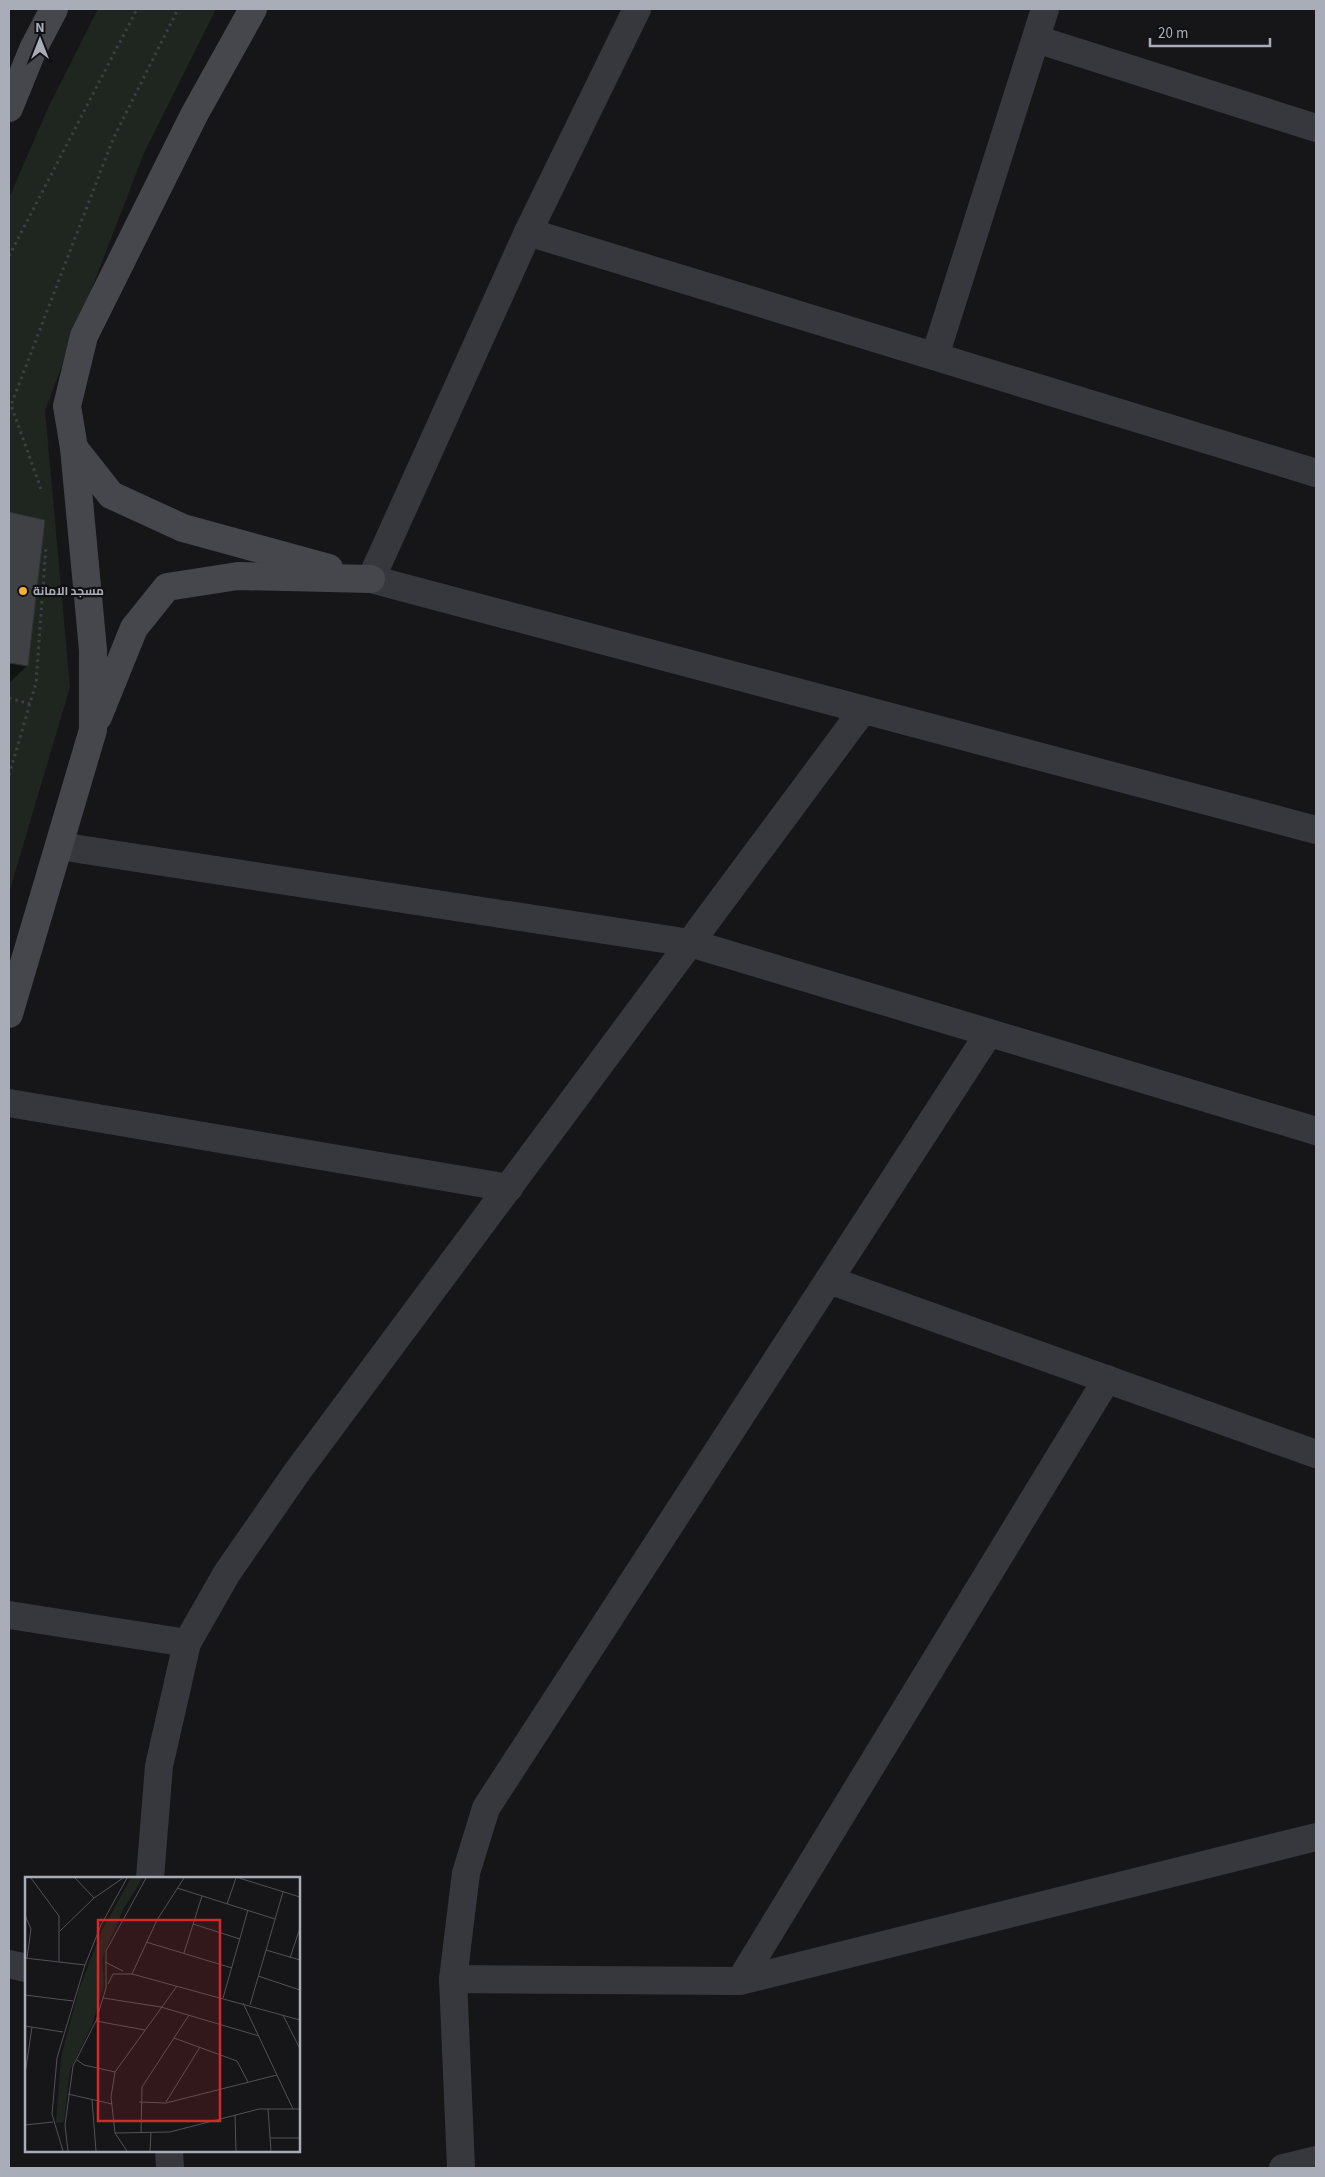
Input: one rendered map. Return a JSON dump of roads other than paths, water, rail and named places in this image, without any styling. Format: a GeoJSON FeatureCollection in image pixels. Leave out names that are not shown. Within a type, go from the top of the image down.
{"type":"FeatureCollection","features":[{"type":"Feature","properties":{"kind":"main road"},"geometry":{"type":"LineString","coordinates":[[9,108],[33,49],[54,9]]}},
{"type":"Feature","properties":{"kind":"main road"},"geometry":{"type":"LineString","coordinates":[[93,730],[93,650],[74,448],[67,406],[84,336],[194,115],[253,9]]}},
{"type":"Feature","properties":{"kind":"main road"},"geometry":{"type":"LineString","coordinates":[[74,448],[111,495],[183,528],[371,580]]}},
{"type":"Feature","properties":{"kind":"main road"},"geometry":{"type":"LineString","coordinates":[[9,1014],[93,730],[134,628],[166,588],[238,576],[371,580]]}},
{"type":"Feature","properties":{"kind":"street"},"geometry":{"type":"LineString","coordinates":[[637,9],[528,232],[371,580],[1316,830]]}},
{"type":"Feature","properties":{"kind":"street"},"geometry":{"type":"LineString","coordinates":[[934,356],[1045,9]]}},
{"type":"Feature","properties":{"kind":"street"},"geometry":{"type":"LineString","coordinates":[[1036,39],[1316,128]]}},
{"type":"Feature","properties":{"kind":"street"},"geometry":{"type":"LineString","coordinates":[[528,232],[1316,473]]}},
{"type":"Feature","properties":{"kind":"street"},"geometry":{"type":"LineString","coordinates":[[150,1877],[159,1766],[187,1643],[227,1573],[297,1472],[863,710]]}},
{"type":"Feature","properties":{"kind":"street"},"geometry":{"type":"LineString","coordinates":[[59,846],[690,944],[1316,1131]]}},
{"type":"Feature","properties":{"kind":"street"},"geometry":{"type":"LineString","coordinates":[[461,2168],[453,1979],[466,1873],[486,1808],[989,1034]]}},
{"type":"Feature","properties":{"kind":"street"},"geometry":{"type":"LineString","coordinates":[[9,1103],[509,1188]]}},
{"type":"Feature","properties":{"kind":"street"},"geometry":{"type":"LineString","coordinates":[[829,1280],[1316,1454]]}},
{"type":"Feature","properties":{"kind":"street"},"geometry":{"type":"LineString","coordinates":[[740,1981],[1107,1379]]}},
{"type":"Feature","properties":{"kind":"street"},"geometry":{"type":"LineString","coordinates":[[9,1615],[187,1643]]}},
{"type":"Feature","properties":{"kind":"street"},"geometry":{"type":"LineString","coordinates":[[453,1979],[740,1981],[1316,1837]]}},
{"type":"Feature","properties":{"kind":"street"},"geometry":{"type":"LineString","coordinates":[[9,1964],[25,1968]]}},
{"type":"Feature","properties":{"kind":"street"},"geometry":{"type":"LineString","coordinates":[[169,2152],[170,2168]]}},
{"type":"Feature","properties":{"kind":"street"},"geometry":{"type":"LineString","coordinates":[[1283,2168],[1316,2160]]}},
{"type":"Feature","properties":{"kind":"place","name":"مسجد الامانة"},"geometry":{"type":"Point","coordinates":[23,591]}}]}
